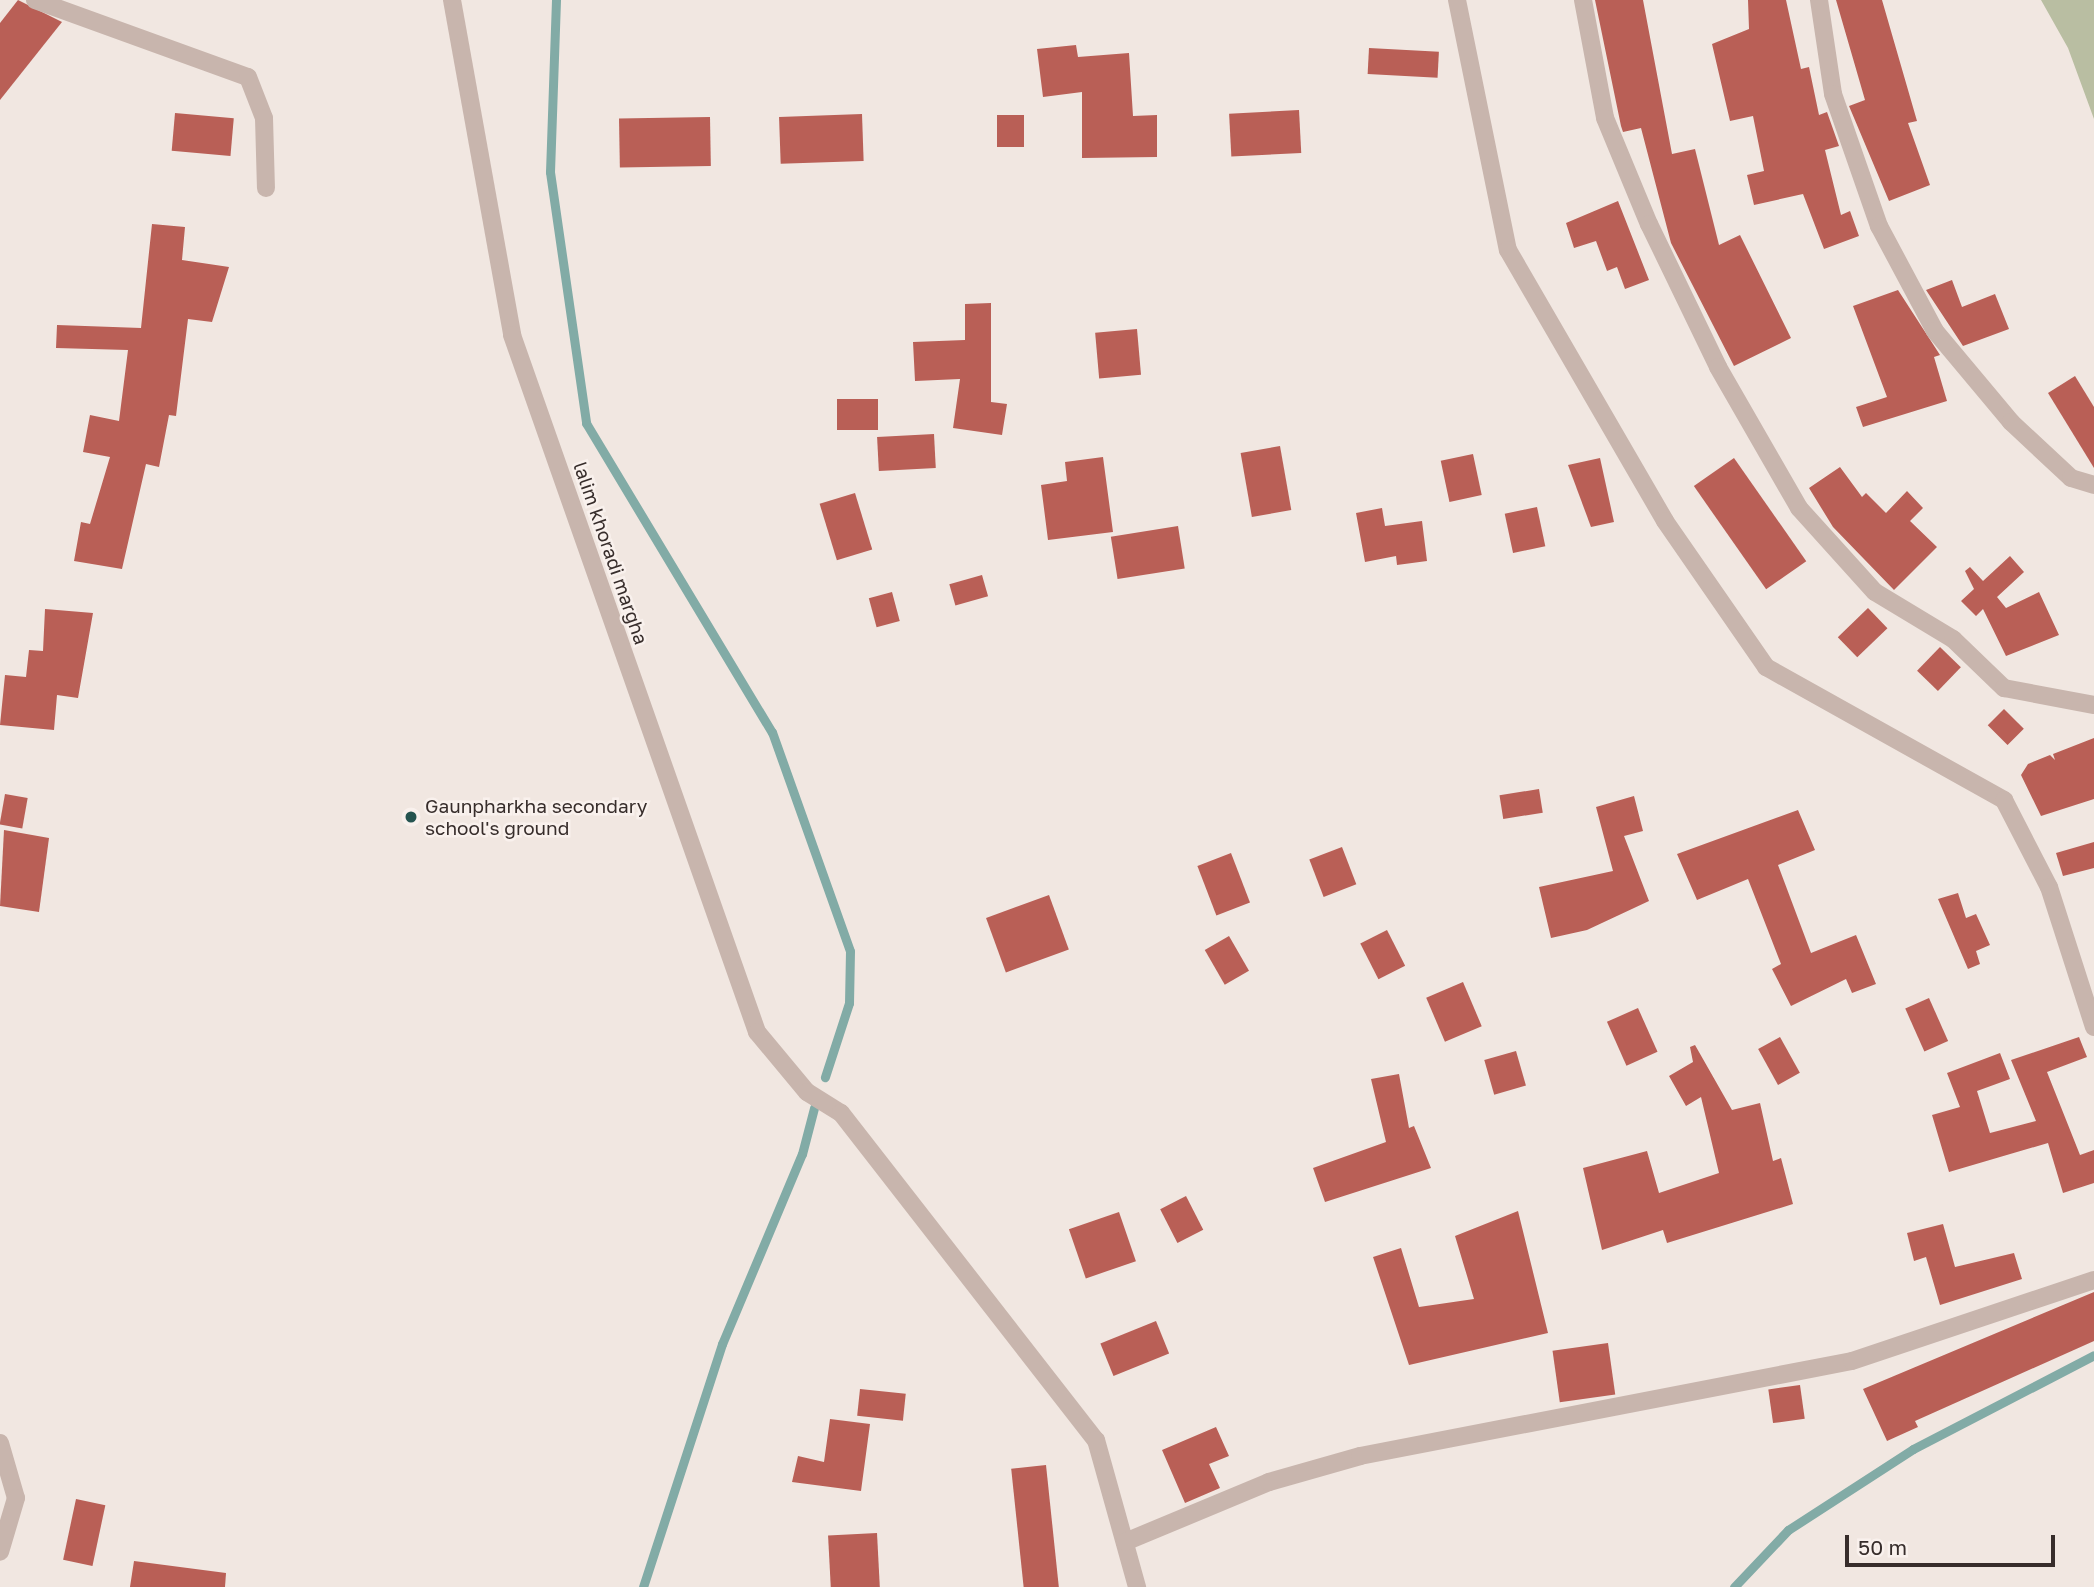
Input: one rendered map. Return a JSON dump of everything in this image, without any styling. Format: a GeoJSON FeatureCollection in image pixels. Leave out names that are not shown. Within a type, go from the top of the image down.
{"type":"FeatureCollection","features":[{"type":"Feature","properties":{"kind":"street"},"geometry":{"type":"LineString","coordinates":[[35,0],[247,77],[264,118],[266,188]]}},
{"type":"Feature","properties":{"kind":"street","name":"lalim khoradi margha"},"geometry":{"type":"LineString","coordinates":[[452,0],[512,335],[757,1032],[807,1092],[841,1113],[1096,1440],[1125,1542]]}},
{"type":"Feature","properties":{"kind":"street"},"geometry":{"type":"LineString","coordinates":[[1457,0],[1508,250],[1665,521],[1766,667],[2004,800],[2049,887],[2094,1027]]}},
{"type":"Feature","properties":{"kind":"street"},"geometry":{"type":"LineString","coordinates":[[1583,0],[1605,118],[1649,224],[1718,367],[1798,509],[1875,592],[1953,639],[2004,688],[2094,705]]}},
{"type":"Feature","properties":{"kind":"street"},"geometry":{"type":"LineString","coordinates":[[1819,0],[1833,94],[1879,226],[1935,331],[2011,422],[2071,478],[2094,485]]}},
{"type":"Feature","properties":{"kind":"street"},"geometry":{"type":"LineString","coordinates":[[1137,1587],[1125,1542],[1269,1482],[1360,1456],[1852,1361],[2094,1280]]}},
{"type":"Feature","properties":{"kind":"street"},"geometry":{"type":"LineString","coordinates":[[0,1443],[16,1498],[0,1552]]}},
{"type":"Feature","properties":{"kind":"green space"},"geometry":{"type":"Polygon","coordinates":[[[2041,0],[2094,0],[2094,119],[2068,48],[2041,0]]]}},
{"type":"Feature","properties":{"kind":"building"},"geometry":{"type":"Polygon","coordinates":[[[18,0],[62,22],[0,100],[0,23],[18,0]]]}},
{"type":"Feature","properties":{"kind":"building"},"geometry":{"type":"Polygon","coordinates":[[[1595,0],[1643,0],[1672,154],[1695,149],[1719,245],[1740,235],[1791,338],[1734,366],[1671,243],[1641,128],[1623,132],[1595,0]]]}},
{"type":"Feature","properties":{"kind":"building"},"geometry":{"type":"Polygon","coordinates":[[[1748,0],[1786,0],[1801,69],[1809,67],[1819,115],[1827,112],[1839,146],[1825,150],[1841,215],[1850,211],[1859,236],[1824,249],[1803,194],[1754,205],[1747,175],[1764,171],[1753,116],[1730,121],[1712,44],[1749,29],[1748,0]]]}},
{"type":"Feature","properties":{"kind":"building"},"geometry":{"type":"Polygon","coordinates":[[[1836,0],[1882,0],[1917,121],[1908,123],[1930,185],[1889,201],[1849,106],[1865,100],[1836,0]]]}},
{"type":"Feature","properties":{"kind":"building"},"geometry":{"type":"Polygon","coordinates":[[[1076,45],[1078,57],[1129,53],[1133,116],[1157,115],[1157,157],[1082,158],[1082,92],[1043,97],[1037,49],[1076,45]]]}},
{"type":"Feature","properties":{"kind":"building"},"geometry":{"type":"Polygon","coordinates":[[[1369,48],[1439,52],[1438,78],[1368,74],[1369,48]]]}},
{"type":"Feature","properties":{"kind":"building"},"geometry":{"type":"Polygon","coordinates":[[[1299,110],[1301,153],[1231,157],[1229,114],[1299,110]]]}},
{"type":"Feature","properties":{"kind":"building"},"geometry":{"type":"Polygon","coordinates":[[[175,113],[234,118],[230,156],[172,151],[175,113]]]}},
{"type":"Feature","properties":{"kind":"building"},"geometry":{"type":"Polygon","coordinates":[[[862,114],[864,161],[781,164],[779,117],[862,114]]]}},
{"type":"Feature","properties":{"kind":"building"},"geometry":{"type":"Polygon","coordinates":[[[997,115],[1024,115],[1024,147],[997,147],[997,115]]]}},
{"type":"Feature","properties":{"kind":"building"},"geometry":{"type":"Polygon","coordinates":[[[710,117],[711,166],[620,168],[619,119],[710,117]]]}},
{"type":"Feature","properties":{"kind":"building"},"geometry":{"type":"Polygon","coordinates":[[[1618,201],[1649,280],[1625,289],[1617,267],[1607,271],[1596,241],[1574,248],[1566,223],[1618,201]]]}},
{"type":"Feature","properties":{"kind":"building"},"geometry":{"type":"Polygon","coordinates":[[[152,224],[185,227],[182,260],[229,267],[212,322],[188,319],[176,416],[169,415],[159,467],[146,464],[122,569],[74,561],[81,522],[90,524],[110,457],[83,452],[90,415],[119,421],[128,350],[56,348],[57,325],[141,328],[152,224]]]}},
{"type":"Feature","properties":{"kind":"building"},"geometry":{"type":"Polygon","coordinates":[[[1952,280],[1962,307],[1995,294],[2009,329],[1963,346],[1926,290],[1952,280]]]}},
{"type":"Feature","properties":{"kind":"building"},"geometry":{"type":"Polygon","coordinates":[[[1898,290],[1940,355],[1934,357],[1947,401],[1863,427],[1856,407],[1887,397],[1853,306],[1898,290]]]}},
{"type":"Feature","properties":{"kind":"building"},"geometry":{"type":"Polygon","coordinates":[[[991,303],[991,402],[1007,404],[1002,435],[953,428],[960,379],[915,381],[913,342],[965,340],[965,304],[991,303]]]}},
{"type":"Feature","properties":{"kind":"building"},"geometry":{"type":"Polygon","coordinates":[[[1137,329],[1141,375],[1099,378],[1095,333],[1137,329]]]}},
{"type":"Feature","properties":{"kind":"building"},"geometry":{"type":"Polygon","coordinates":[[[2075,376],[2094,407],[2094,468],[2048,393],[2075,376]]]}},
{"type":"Feature","properties":{"kind":"building"},"geometry":{"type":"Polygon","coordinates":[[[837,399],[878,399],[878,430],[837,430],[837,399]]]}},
{"type":"Feature","properties":{"kind":"building"},"geometry":{"type":"Polygon","coordinates":[[[934,434],[936,468],[879,471],[877,437],[934,434]]]}},
{"type":"Feature","properties":{"kind":"building"},"geometry":{"type":"Polygon","coordinates":[[[1280,446],[1291,510],[1252,517],[1241,453],[1280,446]]]}},
{"type":"Feature","properties":{"kind":"building"},"geometry":{"type":"Polygon","coordinates":[[[1473,454],[1482,495],[1449,502],[1441,461],[1473,454]]]}},
{"type":"Feature","properties":{"kind":"building"},"geometry":{"type":"Polygon","coordinates":[[[1103,457],[1113,532],[1048,540],[1041,485],[1067,481],[1065,462],[1103,457]]]}},
{"type":"Feature","properties":{"kind":"building"},"geometry":{"type":"Polygon","coordinates":[[[1600,458],[1614,522],[1591,527],[1568,465],[1600,458]]]}},
{"type":"Feature","properties":{"kind":"building"},"geometry":{"type":"Polygon","coordinates":[[[1734,458],[1806,561],[1766,589],[1694,486],[1734,458]]]}},
{"type":"Feature","properties":{"kind":"building"},"geometry":{"type":"Polygon","coordinates":[[[1840,467],[1862,497],[1866,493],[1886,513],[1907,491],[1923,508],[1910,521],[1937,547],[1894,590],[1833,527],[1809,488],[1840,467]]]}},
{"type":"Feature","properties":{"kind":"building"},"geometry":{"type":"Polygon","coordinates":[[[855,493],[872,549],[837,560],[820,504],[855,493]]]}},
{"type":"Feature","properties":{"kind":"building"},"geometry":{"type":"Polygon","coordinates":[[[1537,507],[1545,546],[1513,553],[1505,514],[1537,507]]]}},
{"type":"Feature","properties":{"kind":"building"},"geometry":{"type":"Polygon","coordinates":[[[1382,508],[1385,526],[1422,521],[1427,561],[1397,565],[1396,556],[1365,562],[1356,513],[1382,508]]]}},
{"type":"Feature","properties":{"kind":"building"},"geometry":{"type":"Polygon","coordinates":[[[1178,526],[1185,568],[1118,579],[1111,537],[1178,526]]]}},
{"type":"Feature","properties":{"kind":"building"},"geometry":{"type":"Polygon","coordinates":[[[2010,556],[2024,572],[1997,597],[2006,608],[2039,592],[2059,635],[2006,656],[1983,609],[1976,616],[1961,601],[1974,589],[1965,571],[1970,567],[1983,581],[2010,556]]]}},
{"type":"Feature","properties":{"kind":"building"},"geometry":{"type":"Polygon","coordinates":[[[982,575],[988,596],[955,606],[949,584],[982,575]]]}},
{"type":"Feature","properties":{"kind":"building"},"geometry":{"type":"Polygon","coordinates":[[[892,592],[900,621],[877,627],[869,598],[892,592]]]}},
{"type":"Feature","properties":{"kind":"building"},"geometry":{"type":"Polygon","coordinates":[[[1868,608],[1887,628],[1857,657],[1838,637],[1868,608]]]}},
{"type":"Feature","properties":{"kind":"building"},"geometry":{"type":"Polygon","coordinates":[[[45,609],[93,613],[78,698],[57,695],[54,730],[0,725],[5,675],[26,677],[29,650],[43,651],[45,609]]]}},
{"type":"Feature","properties":{"kind":"building"},"geometry":{"type":"Polygon","coordinates":[[[1940,647],[1961,667],[1938,691],[1917,671],[1940,647]]]}},
{"type":"Feature","properties":{"kind":"building"},"geometry":{"type":"Polygon","coordinates":[[[2004,709],[2024,729],[2008,745],[1988,725],[2004,709]]]}},
{"type":"Feature","properties":{"kind":"building"},"geometry":{"type":"Polygon","coordinates":[[[2094,738],[2094,799],[2041,816],[2021,775],[2028,764],[2050,755],[2055,760],[2053,754],[2094,738]]]}},
{"type":"Feature","properties":{"kind":"building"},"geometry":{"type":"Polygon","coordinates":[[[1539,789],[1543,813],[1503,819],[1499,795],[1539,789]]]}},
{"type":"Feature","properties":{"kind":"building"},"geometry":{"type":"Polygon","coordinates":[[[5,794],[28,798],[22,829],[0,825],[5,794]]]}},
{"type":"Feature","properties":{"kind":"building"},"geometry":{"type":"Polygon","coordinates":[[[1634,796],[1643,831],[1624,836],[1649,901],[1587,930],[1551,938],[1539,887],[1613,871],[1596,807],[1634,796]]]}},
{"type":"Feature","properties":{"kind":"building"},"geometry":{"type":"Polygon","coordinates":[[[1798,810],[1815,850],[1778,865],[1811,953],[1856,935],[1876,984],[1852,993],[1846,979],[1791,1006],[1772,969],[1781,964],[1748,879],[1697,900],[1677,854],[1798,810]]]}},
{"type":"Feature","properties":{"kind":"building"},"geometry":{"type":"Polygon","coordinates":[[[4,830],[49,838],[39,912],[0,906],[4,830]]]}},
{"type":"Feature","properties":{"kind":"building"},"geometry":{"type":"Polygon","coordinates":[[[2094,842],[2094,868],[2063,876],[2056,853],[2094,842]]]}},
{"type":"Feature","properties":{"kind":"building"},"geometry":{"type":"Polygon","coordinates":[[[1342,847],[1356,884],[1324,897],[1309,860],[1342,847]]]}},
{"type":"Feature","properties":{"kind":"building"},"geometry":{"type":"Polygon","coordinates":[[[1231,853],[1250,902],[1216,915],[1197,866],[1231,853]]]}},
{"type":"Feature","properties":{"kind":"building"},"geometry":{"type":"Polygon","coordinates":[[[1958,893],[1966,918],[1976,914],[1990,945],[1976,951],[1980,964],[1968,969],[1938,899],[1958,893]]]}},
{"type":"Feature","properties":{"kind":"building"},"geometry":{"type":"Polygon","coordinates":[[[1049,895],[1069,950],[1006,972],[986,918],[1049,895]]]}},
{"type":"Feature","properties":{"kind":"building"},"geometry":{"type":"Polygon","coordinates":[[[1387,930],[1405,966],[1378,979],[1360,944],[1387,930]]]}},
{"type":"Feature","properties":{"kind":"building"},"geometry":{"type":"Polygon","coordinates":[[[1229,936],[1249,971],[1225,985],[1205,950],[1229,936]]]}},
{"type":"Feature","properties":{"kind":"building"},"geometry":{"type":"Polygon","coordinates":[[[1463,982],[1482,1026],[1445,1042],[1426,998],[1463,982]]]}},
{"type":"Feature","properties":{"kind":"building"},"geometry":{"type":"Polygon","coordinates":[[[1929,998],[1948,1041],[1924,1052],[1905,1009],[1929,998]]]}},
{"type":"Feature","properties":{"kind":"building"},"geometry":{"type":"Polygon","coordinates":[[[1638,1008],[1658,1052],[1626,1066],[1607,1022],[1638,1008]]]}},
{"type":"Feature","properties":{"kind":"building"},"geometry":{"type":"Polygon","coordinates":[[[1780,1037],[1800,1073],[1778,1085],[1758,1049],[1780,1037]]]}},
{"type":"Feature","properties":{"kind":"building"},"geometry":{"type":"Polygon","coordinates":[[[2079,1037],[2087,1057],[2047,1072],[2080,1155],[2094,1150],[2094,1183],[2063,1193],[2048,1143],[1949,1172],[1932,1115],[1960,1107],[1947,1073],[2000,1053],[2010,1079],[1977,1091],[1990,1133],[2036,1121],[2011,1060],[2079,1037]]]}},
{"type":"Feature","properties":{"kind":"building"},"geometry":{"type":"Polygon","coordinates":[[[1695,1045],[1732,1110],[1760,1103],[1773,1161],[1781,1158],[1793,1204],[1667,1243],[1663,1230],[1602,1250],[1583,1168],[1647,1151],[1659,1193],[1719,1173],[1701,1097],[1686,1106],[1669,1076],[1693,1062],[1690,1047],[1695,1045]]]}},
{"type":"Feature","properties":{"kind":"building"},"geometry":{"type":"Polygon","coordinates":[[[1516,1051],[1526,1086],[1494,1095],[1484,1060],[1516,1051]]]}},
{"type":"Feature","properties":{"kind":"building"},"geometry":{"type":"Polygon","coordinates":[[[1399,1074],[1409,1128],[1414,1126],[1431,1168],[1325,1202],[1313,1168],[1386,1142],[1371,1079],[1399,1074]]]}},
{"type":"Feature","properties":{"kind":"building"},"geometry":{"type":"Polygon","coordinates":[[[1186,1196],[1203,1230],[1177,1243],[1160,1209],[1186,1196]]]}},
{"type":"Feature","properties":{"kind":"building"},"geometry":{"type":"Polygon","coordinates":[[[1518,1211],[1548,1333],[1409,1365],[1373,1257],[1401,1248],[1419,1307],[1474,1299],[1455,1236],[1518,1211]]]}},
{"type":"Feature","properties":{"kind":"building"},"geometry":{"type":"Polygon","coordinates":[[[1119,1212],[1136,1261],[1086,1278],[1069,1229],[1119,1212]]]}},
{"type":"Feature","properties":{"kind":"building"},"geometry":{"type":"Polygon","coordinates":[[[1943,1224],[1955,1267],[2014,1253],[2022,1279],[1940,1305],[1926,1257],[1914,1261],[1907,1233],[1943,1224]]]}},
{"type":"Feature","properties":{"kind":"building"},"geometry":{"type":"Polygon","coordinates":[[[2094,1292],[2094,1341],[1915,1421],[1918,1427],[1887,1441],[1863,1389],[2094,1292]]]}},
{"type":"Feature","properties":{"kind":"building"},"geometry":{"type":"Polygon","coordinates":[[[1156,1321],[1169,1353],[1113,1376],[1100,1343],[1156,1321]]]}},
{"type":"Feature","properties":{"kind":"building"},"geometry":{"type":"Polygon","coordinates":[[[1608,1343],[1615,1394],[1560,1402],[1553,1351],[1608,1343]]]}},
{"type":"Feature","properties":{"kind":"building"},"geometry":{"type":"Polygon","coordinates":[[[1800,1385],[1805,1419],[1773,1423],[1768,1389],[1800,1385]]]}},
{"type":"Feature","properties":{"kind":"building"},"geometry":{"type":"Polygon","coordinates":[[[860,1389],[906,1394],[903,1421],[857,1416],[860,1389]]]}},
{"type":"Feature","properties":{"kind":"building"},"geometry":{"type":"Polygon","coordinates":[[[830,1419],[870,1424],[861,1491],[792,1482],[798,1456],[824,1462],[830,1419]]]}},
{"type":"Feature","properties":{"kind":"building"},"geometry":{"type":"Polygon","coordinates":[[[1216,1427],[1229,1456],[1209,1464],[1220,1488],[1185,1503],[1162,1450],[1216,1427]]]}},
{"type":"Feature","properties":{"kind":"building"},"geometry":{"type":"Polygon","coordinates":[[[1046,1465],[1059,1587],[1024,1587],[1011,1469],[1046,1465]]]}},
{"type":"Feature","properties":{"kind":"building"},"geometry":{"type":"Polygon","coordinates":[[[76,1499],[105,1505],[92,1566],[63,1560],[76,1499]]]}},
{"type":"Feature","properties":{"kind":"building"},"geometry":{"type":"Polygon","coordinates":[[[877,1533],[880,1587],[831,1587],[828,1536],[877,1533]]]}},
{"type":"Feature","properties":{"kind":"building"},"geometry":{"type":"Polygon","coordinates":[[[134,1561],[226,1573],[225,1587],[130,1587],[134,1561]]]}},
{"type":"Feature","properties":{"kind":"waterway"},"geometry":{"type":"LineString","coordinates":[[556,0],[550,172],[586,423],[772,732],[850,951],[849,1003],[825,1077]]}},
{"type":"Feature","properties":{"kind":"waterway"},"geometry":{"type":"LineString","coordinates":[[643,1587],[722,1344],[802,1154],[814,1108]]}},
{"type":"Feature","properties":{"kind":"waterway"},"geometry":{"type":"LineString","coordinates":[[1734,1587],[1788,1530],[1913,1449],[2094,1355]]}},
{"type":"Feature","properties":{"kind":"place","name":"Gaunpharkha secondary school's ground"},"geometry":{"type":"Point","coordinates":[411,817]}}]}
